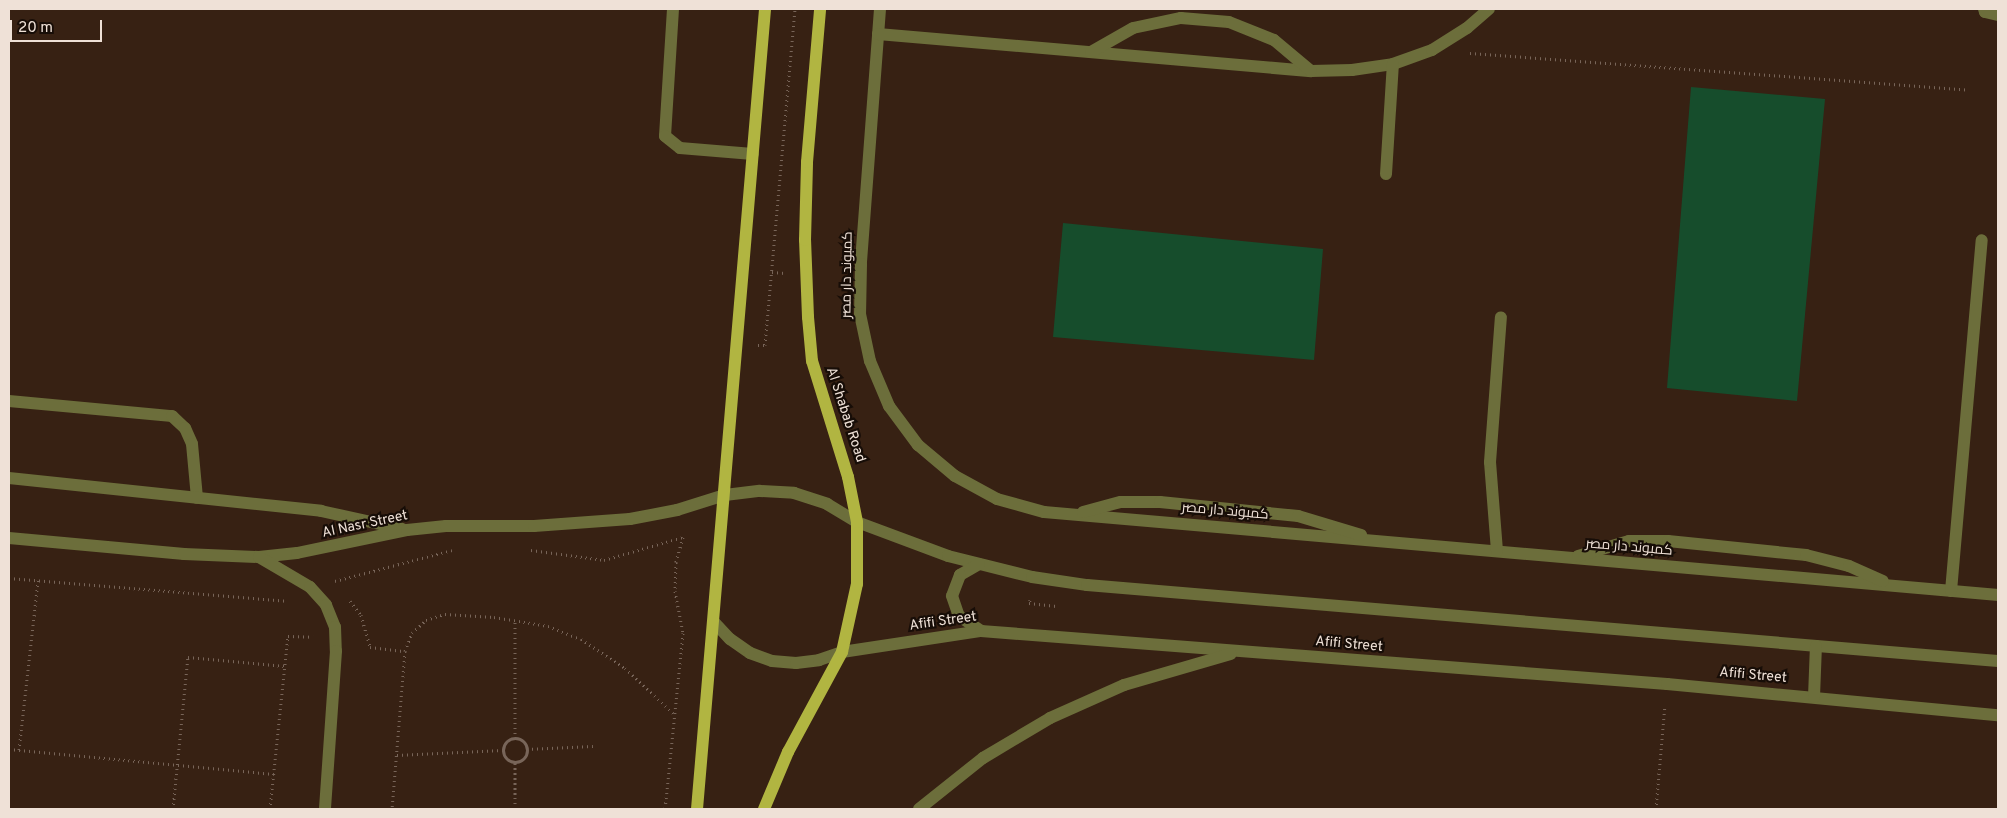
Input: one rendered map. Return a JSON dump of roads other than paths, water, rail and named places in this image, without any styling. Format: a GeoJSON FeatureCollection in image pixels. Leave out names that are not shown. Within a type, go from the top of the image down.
{"type":"FeatureCollection","features":[{"type":"Feature","properties":{"kind":"main road"},"geometry":{"type":"LineString","coordinates":[[697,809],[765,9]]}},
{"type":"Feature","properties":{"kind":"main road","name":"Al Shabab Road"},"geometry":{"type":"LineString","coordinates":[[764,809],[788,752],[842,652],[857,584],[857,522],[848,477],[812,361],[808,317],[804,240],[807,162],[820,9]]}},
{"type":"Feature","properties":{"kind":"street"},"geometry":{"type":"LineString","coordinates":[[674,9],[665,136],[671,144],[680,148],[753,154]]}},
{"type":"Feature","properties":{"kind":"street","name":"كمبوند دار مصر"},"geometry":{"type":"LineString","coordinates":[[880,9],[861,264],[860,314],[870,361],[895,413],[918,444],[954,476],[997,499],[1044,512],[1998,595]]}},
{"type":"Feature","properties":{"kind":"street"},"geometry":{"type":"LineString","coordinates":[[878,34],[1311,71],[1352,70],[1393,64],[1432,50],[1467,28],[1489,9]]}},
{"type":"Feature","properties":{"kind":"street"},"geometry":{"type":"LineString","coordinates":[[1984,9],[1985,12],[1998,15]]}},
{"type":"Feature","properties":{"kind":"street"},"geometry":{"type":"LineString","coordinates":[[1091,52],[1133,28],[1181,18],[1229,22],[1274,40],[1311,71]]}},
{"type":"Feature","properties":{"kind":"street"},"geometry":{"type":"LineString","coordinates":[[1386,174],[1393,64]]}},
{"type":"Feature","properties":{"kind":"street"},"geometry":{"type":"LineString","coordinates":[[1951,591],[1982,240]]}},
{"type":"Feature","properties":{"kind":"street"},"geometry":{"type":"LineString","coordinates":[[1497,551],[1490,462],[1501,317]]}},
{"type":"Feature","properties":{"kind":"street"},"geometry":{"type":"LineString","coordinates":[[9,401],[172,416],[185,428],[192,444],[197,498]]}},
{"type":"Feature","properties":{"kind":"street"},"geometry":{"type":"LineString","coordinates":[[9,478],[321,511],[407,530]]}},
{"type":"Feature","properties":{"kind":"street"},"geometry":{"type":"LineString","coordinates":[[725,495],[760,491],[794,493],[827,504],[857,522],[917,547],[1032,577],[1133,589],[1998,661]]}},
{"type":"Feature","properties":{"kind":"street","name":"Al Nasr Street"},"geometry":{"type":"LineString","coordinates":[[9,538],[184,554],[259,556],[334,547],[407,530],[456,526],[572,525],[630,520],[677,510],[725,495]]}},
{"type":"Feature","properties":{"kind":"street"},"geometry":{"type":"LineString","coordinates":[[1074,514],[1121,502],[1160,502],[1298,516],[1377,541]]}},
{"type":"Feature","properties":{"kind":"street"},"geometry":{"type":"LineString","coordinates":[[1572,558],[1629,541],[1668,541],[1820,558],[1894,586]]}},
{"type":"Feature","properties":{"kind":"street"},"geometry":{"type":"LineString","coordinates":[[259,556],[310,587],[326,605],[335,627],[336,651],[325,809]]}},
{"type":"Feature","properties":{"kind":"street"},"geometry":{"type":"LineString","coordinates":[[979,564],[960,575],[952,596],[959,616],[982,631]]}},
{"type":"Feature","properties":{"kind":"street","name":"Afifi Street"},"geometry":{"type":"LineString","coordinates":[[714,622],[737,644],[772,661],[796,663],[819,660],[842,652],[982,631],[1667,684],[1998,715]]}},
{"type":"Feature","properties":{"kind":"street"},"geometry":{"type":"LineString","coordinates":[[1814,697],[1816,646]]}},
{"type":"Feature","properties":{"kind":"street"},"geometry":{"type":"LineString","coordinates":[[919,809],[983,758],[1050,718],[1124,685],[1240,651]]}}]}
